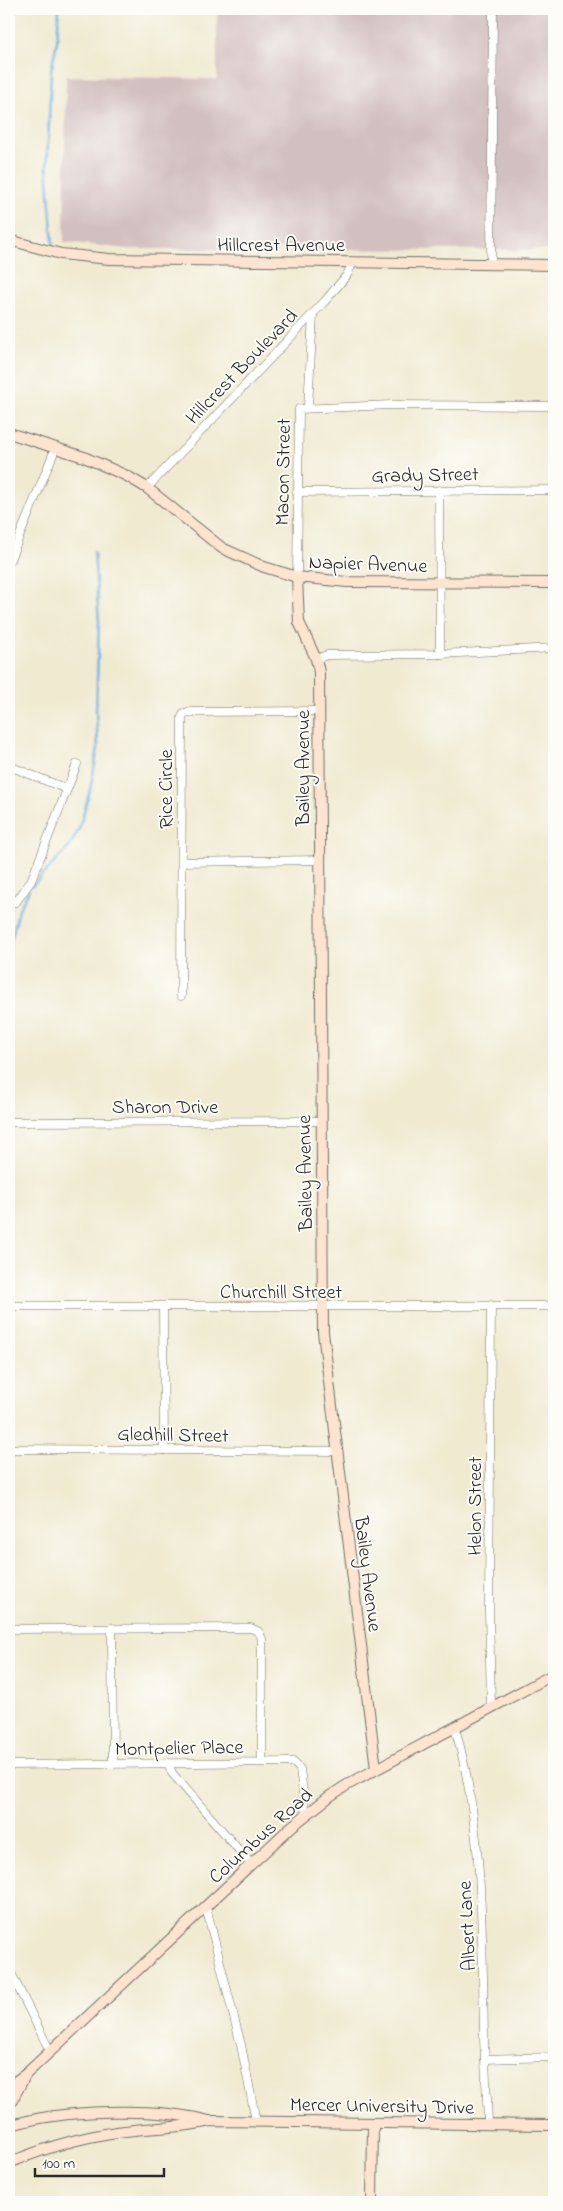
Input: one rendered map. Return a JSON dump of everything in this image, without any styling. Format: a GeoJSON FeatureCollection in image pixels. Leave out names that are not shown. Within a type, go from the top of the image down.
{"type":"FeatureCollection","features":[{"type":"Feature","properties":{"kind":"street"},"geometry":{"type":"LineString","coordinates":[[491,264],[493,9]]}},
{"type":"Feature","properties":{"kind":"street","name":"Hillcrest Avenue"},"geometry":{"type":"LineString","coordinates":[[9,240],[60,254],[109,260],[554,265]]}},
{"type":"Feature","properties":{"kind":"street","name":"Hillcrest Boulevard"},"geometry":{"type":"LineString","coordinates":[[147,488],[312,314],[347,275],[353,262]]}},
{"type":"Feature","properties":{"kind":"street","name":"Macon Street"},"geometry":{"type":"LineString","coordinates":[[297,578],[298,416],[299,409],[308,407],[312,314]]}},
{"type":"Feature","properties":{"kind":"street"},"geometry":{"type":"LineString","coordinates":[[308,407],[554,406]]}},
{"type":"Feature","properties":{"kind":"street","name":"Napier Avenue"},"geometry":{"type":"LineString","coordinates":[[9,433],[84,457],[147,488],[222,548],[264,567],[297,578],[340,582],[554,583]]}},
{"type":"Feature","properties":{"kind":"street"},"geometry":{"type":"LineString","coordinates":[[9,562],[56,447]]}},
{"type":"Feature","properties":{"kind":"street"},"geometry":{"type":"LineString","coordinates":[[439,490],[440,654]]}},
{"type":"Feature","properties":{"kind":"street","name":"Grady Street"},"geometry":{"type":"LineString","coordinates":[[297,492],[554,490]]}},
{"type":"Feature","properties":{"kind":"street","name":"Bailey Avenue"},"geometry":{"type":"LineString","coordinates":[[297,578],[299,622],[316,659],[319,672],[321,860],[320,1121],[323,1332],[376,1769]]}},
{"type":"Feature","properties":{"kind":"street"},"geometry":{"type":"LineString","coordinates":[[316,659],[327,655],[440,654],[554,648]]}},
{"type":"Feature","properties":{"kind":"street","name":"Rice Circle"},"geometry":{"type":"LineString","coordinates":[[182,862],[182,731],[184,713],[320,711]]}},
{"type":"Feature","properties":{"kind":"street"},"geometry":{"type":"LineString","coordinates":[[9,903],[16,902],[31,882],[77,764]]}},
{"type":"Feature","properties":{"kind":"street"},"geometry":{"type":"LineString","coordinates":[[9,766],[67,789]]}},
{"type":"Feature","properties":{"kind":"street"},"geometry":{"type":"LineString","coordinates":[[181,996],[182,862],[321,860]]}},
{"type":"Feature","properties":{"kind":"street","name":"Sharon Drive"},"geometry":{"type":"LineString","coordinates":[[9,1122],[320,1121]]}},
{"type":"Feature","properties":{"kind":"street","name":"Churchill Street"},"geometry":{"type":"LineString","coordinates":[[9,1306],[163,1308],[554,1306]]}},
{"type":"Feature","properties":{"kind":"street","name":"Helon Street"},"geometry":{"type":"LineString","coordinates":[[491,1306],[489,1610],[492,1707]]}},
{"type":"Feature","properties":{"kind":"street"},"geometry":{"type":"LineString","coordinates":[[163,1308],[164,1450]]}},
{"type":"Feature","properties":{"kind":"street","name":"Gledhill Street"},"geometry":{"type":"LineString","coordinates":[[9,1449],[336,1451]]}},
{"type":"Feature","properties":{"kind":"street"},"geometry":{"type":"LineString","coordinates":[[112,1628],[113,1764]]}},
{"type":"Feature","properties":{"kind":"street"},"geometry":{"type":"LineString","coordinates":[[9,1629],[248,1628],[259,1632],[262,1639],[263,1657],[262,1762]]}},
{"type":"Feature","properties":{"kind":"street","name":"Columbus Road"},"geometry":{"type":"LineString","coordinates":[[9,2086],[26,2074],[188,1920],[206,1907],[250,1864],[330,1796],[376,1769],[554,1674]]}},
{"type":"Feature","properties":{"kind":"street","name":"Albert Lane"},"geometry":{"type":"LineString","coordinates":[[455,1728],[463,1755],[475,1819],[482,1896],[488,2124]]}},
{"type":"Feature","properties":{"kind":"street","name":"Montpelier Place"},"geometry":{"type":"LineString","coordinates":[[9,1765],[289,1761],[298,1766],[306,1815]]}},
{"type":"Feature","properties":{"kind":"street"},"geometry":{"type":"LineString","coordinates":[[168,1763],[172,1773],[250,1864]]}},
{"type":"Feature","properties":{"kind":"street"},"geometry":{"type":"LineString","coordinates":[[206,1907],[241,2045],[256,2121]]}},
{"type":"Feature","properties":{"kind":"street"},"geometry":{"type":"LineString","coordinates":[[9,1969],[50,2051]]}},
{"type":"Feature","properties":{"kind":"street"},"geometry":{"type":"LineString","coordinates":[[486,2059],[554,2057]]}},
{"type":"Feature","properties":{"kind":"street","name":"Columbus Road"},"geometry":{"type":"LineString","coordinates":[[9,2106],[26,2074]]}},
{"type":"Feature","properties":{"kind":"street","name":"Mercer University Drive"},"geometry":{"type":"LineString","coordinates":[[9,2126],[41,2118],[69,2114],[182,2114],[210,2121],[554,2125]]}},
{"type":"Feature","properties":{"kind":"street","name":"Mercer University Drive"},"geometry":{"type":"LineString","coordinates":[[9,2163],[74,2140],[135,2130],[186,2128],[210,2121]]}},
{"type":"Feature","properties":{"kind":"street"},"geometry":{"type":"LineString","coordinates":[[372,2202],[373,2124]]}},
{"type":"Feature","properties":{"kind":"shaded area"},"geometry":{"type":"Polygon","coordinates":[[[217,9],[554,9],[554,250],[128,249],[64,242],[66,76],[217,79],[217,9]]]}},
{"type":"Feature","properties":{"kind":"waterway"},"geometry":{"type":"LineString","coordinates":[[53,244],[47,167],[51,71],[57,41],[59,9]]}},
{"type":"Feature","properties":{"kind":"waterway"},"geometry":{"type":"LineString","coordinates":[[32,886],[69,847],[79,829],[90,790],[98,748],[96,712],[99,622],[94,552]]}},
{"type":"Feature","properties":{"kind":"waterway"},"geometry":{"type":"LineString","coordinates":[[9,949],[19,909],[29,890]]}}]}
